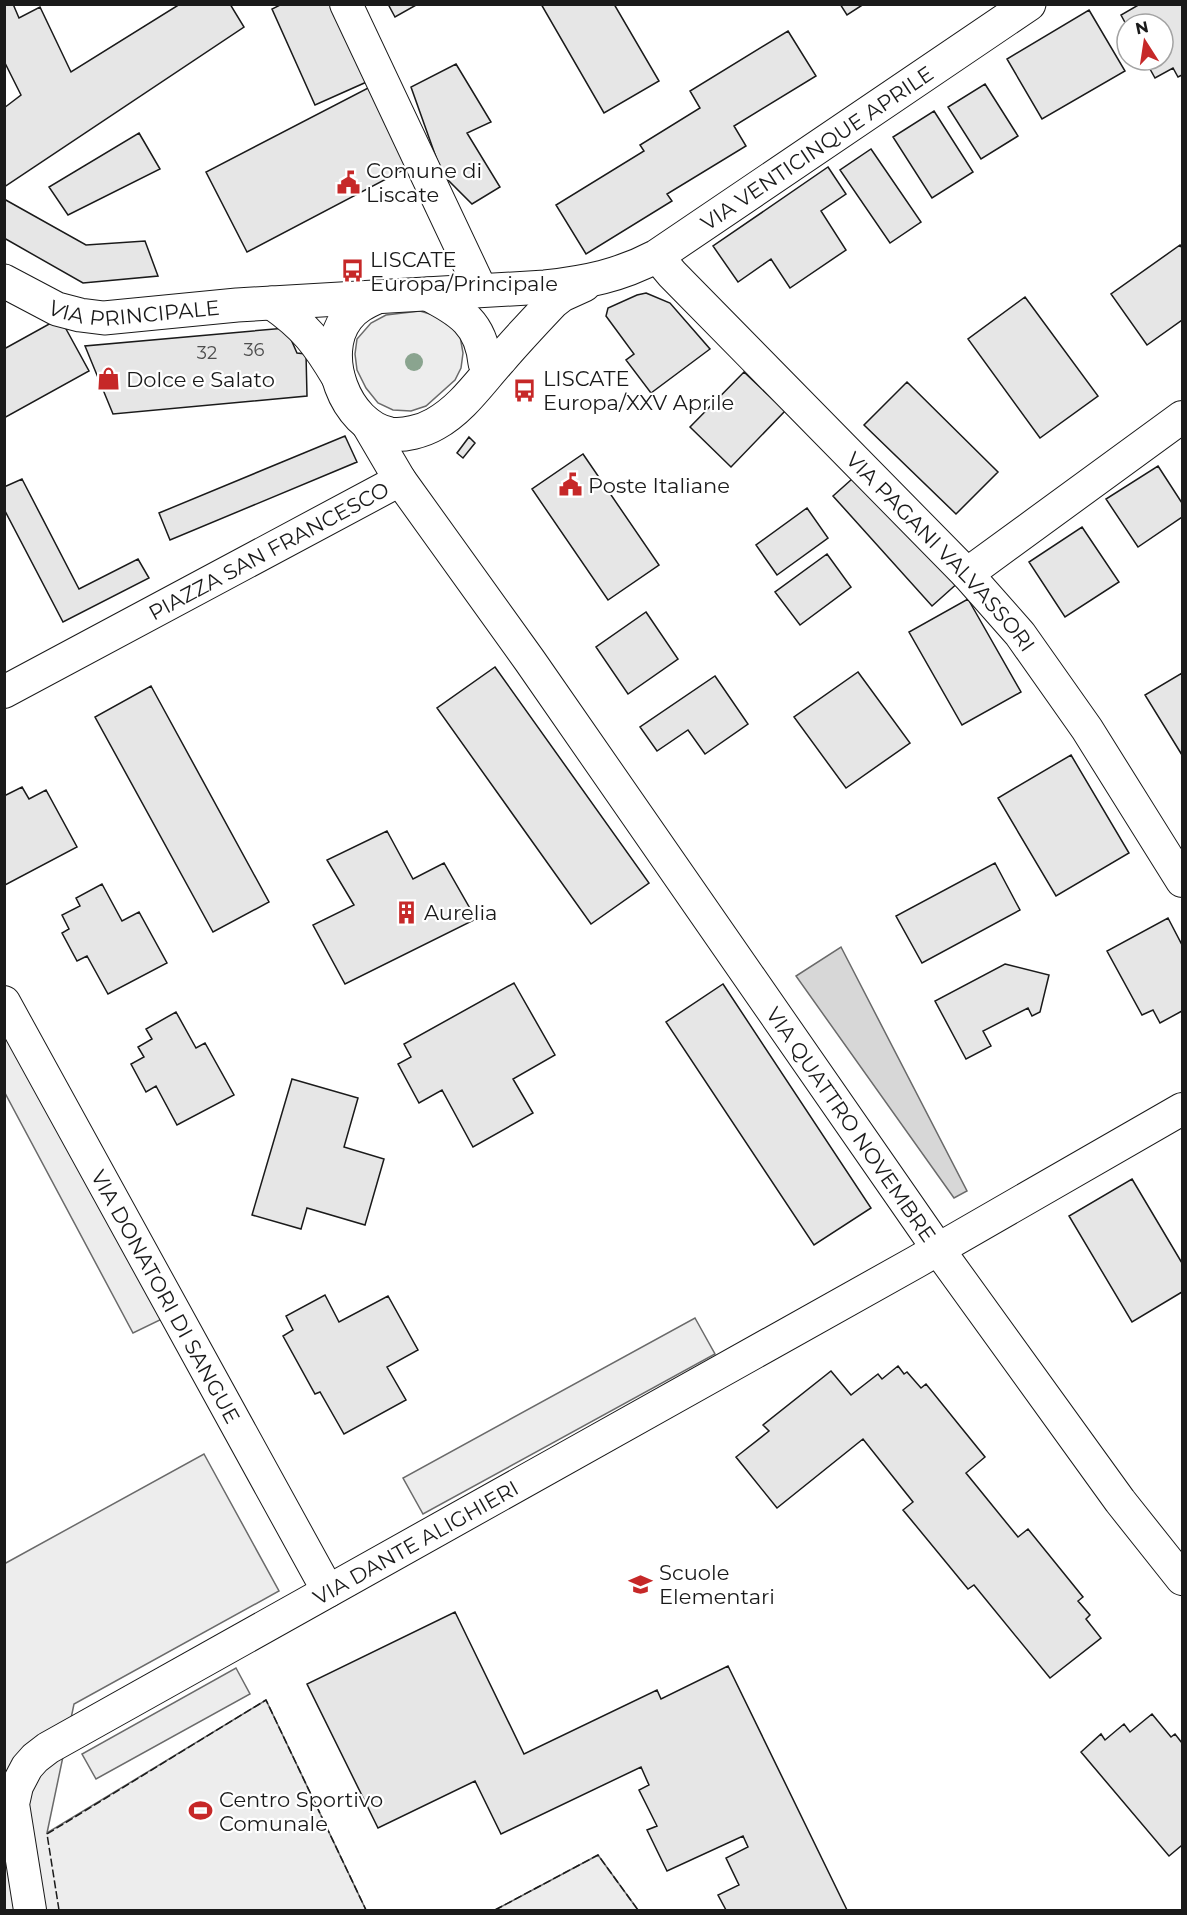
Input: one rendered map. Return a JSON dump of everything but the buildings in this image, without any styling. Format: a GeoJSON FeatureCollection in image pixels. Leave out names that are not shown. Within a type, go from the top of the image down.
{"type":"FeatureCollection","features":[{"type":"Feature","properties":{"kind":"street"},"geometry":{"type":"LineString","coordinates":[[346,4],[481,290],[491,328],[492,341],[483,372],[461,403],[418,437],[409,450],[400,480]]}},
{"type":"Feature","properties":{"kind":"street","name":"VIA VENTICINQUE APRILE"},"geometry":{"type":"LineString","coordinates":[[483,372],[562,295],[631,269],[657,256],[1029,4]]}},
{"type":"Feature","properties":{"kind":"street","name":"VIA PAGANI VALVASSORI"},"geometry":{"type":"LineString","coordinates":[[657,256],[672,274],[967,574],[1020,634],[1106,756],[1182,881]]}},
{"type":"Feature","properties":{"kind":"street","name":"VIA VENTICINQUE APRILE"},"geometry":{"type":"LineString","coordinates":[[428,294],[545,287],[597,280]]}},
{"type":"Feature","properties":{"kind":"street","name":"VIA PRINCIPALE"},"geometry":{"type":"LineString","coordinates":[[4,281],[57,309],[104,318],[272,303],[377,297]]}},
{"type":"Feature","properties":{"kind":"street"},"geometry":{"type":"LineString","coordinates":[[341,382],[335,355],[341,327],[352,312],[377,297],[428,294],[456,309],[475,327],[484,353],[483,372]]}},
{"type":"Feature","properties":{"kind":"street"},"geometry":{"type":"LineString","coordinates":[[272,303],[302,326],[320,346],[350,402],[366,422],[400,480]]}},
{"type":"Feature","properties":{"kind":"street"},"geometry":{"type":"LineString","coordinates":[[967,574],[1182,417]]}},
{"type":"Feature","properties":{"kind":"street"},"geometry":{"type":"LineString","coordinates":[[366,422],[390,434],[411,432],[434,424]]}},
{"type":"Feature","properties":{"kind":"street","name":"PIAZZA SAN FRANCESCO"},"geometry":{"type":"LineString","coordinates":[[4,692],[400,480],[530,661]]}},
{"type":"Feature","properties":{"kind":"street","name":"VIA QUATTRO NOVEMBRE"},"geometry":{"type":"LineString","coordinates":[[530,661],[938,1250],[1120,1501],[1182,1579]]}},
{"type":"Feature","properties":{"kind":"street","name":"VIA DONATORI DI SANGUE"},"geometry":{"type":"LineString","coordinates":[[4,1002],[328,1591]]}},
{"type":"Feature","properties":{"kind":"street","name":"VIA DANTE ALIGHIERI"},"geometry":{"type":"LineString","coordinates":[[30,1911],[13,1804],[16,1786],[35,1758],[58,1742],[938,1250],[1182,1109]]}},
{"type":"Feature","properties":{"kind":"shaded area"},"geometry":{"type":"Polygon","coordinates":[[[420,311],[440,317],[460,336],[463,353],[461,368],[455,380],[426,406],[411,411],[393,410],[378,403],[366,388],[357,370],[355,354],[357,339],[371,323],[386,315],[420,311]]]}},
{"type":"Feature","properties":{"kind":"shaded area"},"geometry":{"type":"Polygon","coordinates":[[[841,947],[967,1191],[954,1198],[796,976],[841,947]]]}},
{"type":"Feature","properties":{"kind":"shaded area"},"geometry":{"type":"Polygon","coordinates":[[[4,1033],[162,1319],[133,1333],[5,1093],[4,1033]]]}},
{"type":"Feature","properties":{"kind":"shaded area"},"geometry":{"type":"Polygon","coordinates":[[[695,1318],[715,1354],[423,1514],[403,1478],[695,1318]]]}},
{"type":"Feature","properties":{"kind":"shaded area"},"geometry":{"type":"Polygon","coordinates":[[[204,1454],[279,1591],[74,1704],[47,1833],[266,1700],[366,1910],[5,1910],[4,1564],[204,1454]]]}},
{"type":"Feature","properties":{"kind":"shaded area"},"geometry":{"type":"Polygon","coordinates":[[[236,1668],[250,1694],[96,1779],[82,1754],[236,1668]]]}},
{"type":"Feature","properties":{"kind":"shaded area"},"geometry":{"type":"Polygon","coordinates":[[[598,1855],[638,1910],[495,1910],[598,1855]]]}},
{"type":"Feature","properties":{"kind":"fence"},"geometry":{"type":"LineString","coordinates":[[59,1910],[47,1834],[266,1700],[366,1910]]}},
{"type":"Feature","properties":{"kind":"fence"},"geometry":{"type":"LineString","coordinates":[[495,1910],[598,1855],[638,1910]]}},
{"type":"Feature","properties":{"kind":"place","name":"Comune di Liscate"},"geometry":{"type":"Point","coordinates":[348,182]}},
{"type":"Feature","properties":{"kind":"place","name":"LISCATE Europa/Principale"},"geometry":{"type":"Point","coordinates":[352,271]}},
{"type":"Feature","properties":{"kind":"place","name":"Dolce e Salato"},"geometry":{"type":"Point","coordinates":[108,379]}},
{"type":"Feature","properties":{"kind":"place","name":"LISCATE Europa/XXV Aprile"},"geometry":{"type":"Point","coordinates":[525,390]}},
{"type":"Feature","properties":{"kind":"place","name":"Poste Italiane"},"geometry":{"type":"Point","coordinates":[570,485]}},
{"type":"Feature","properties":{"kind":"place","name":"Aurelia"},"geometry":{"type":"Point","coordinates":[406,912]}},
{"type":"Feature","properties":{"kind":"place","name":"Scuole Elementari"},"geometry":{"type":"Point","coordinates":[641,1584]}},
{"type":"Feature","properties":{"kind":"place","name":"Centro Sportivo Comunale"},"geometry":{"type":"Point","coordinates":[201,1811]}}]}
